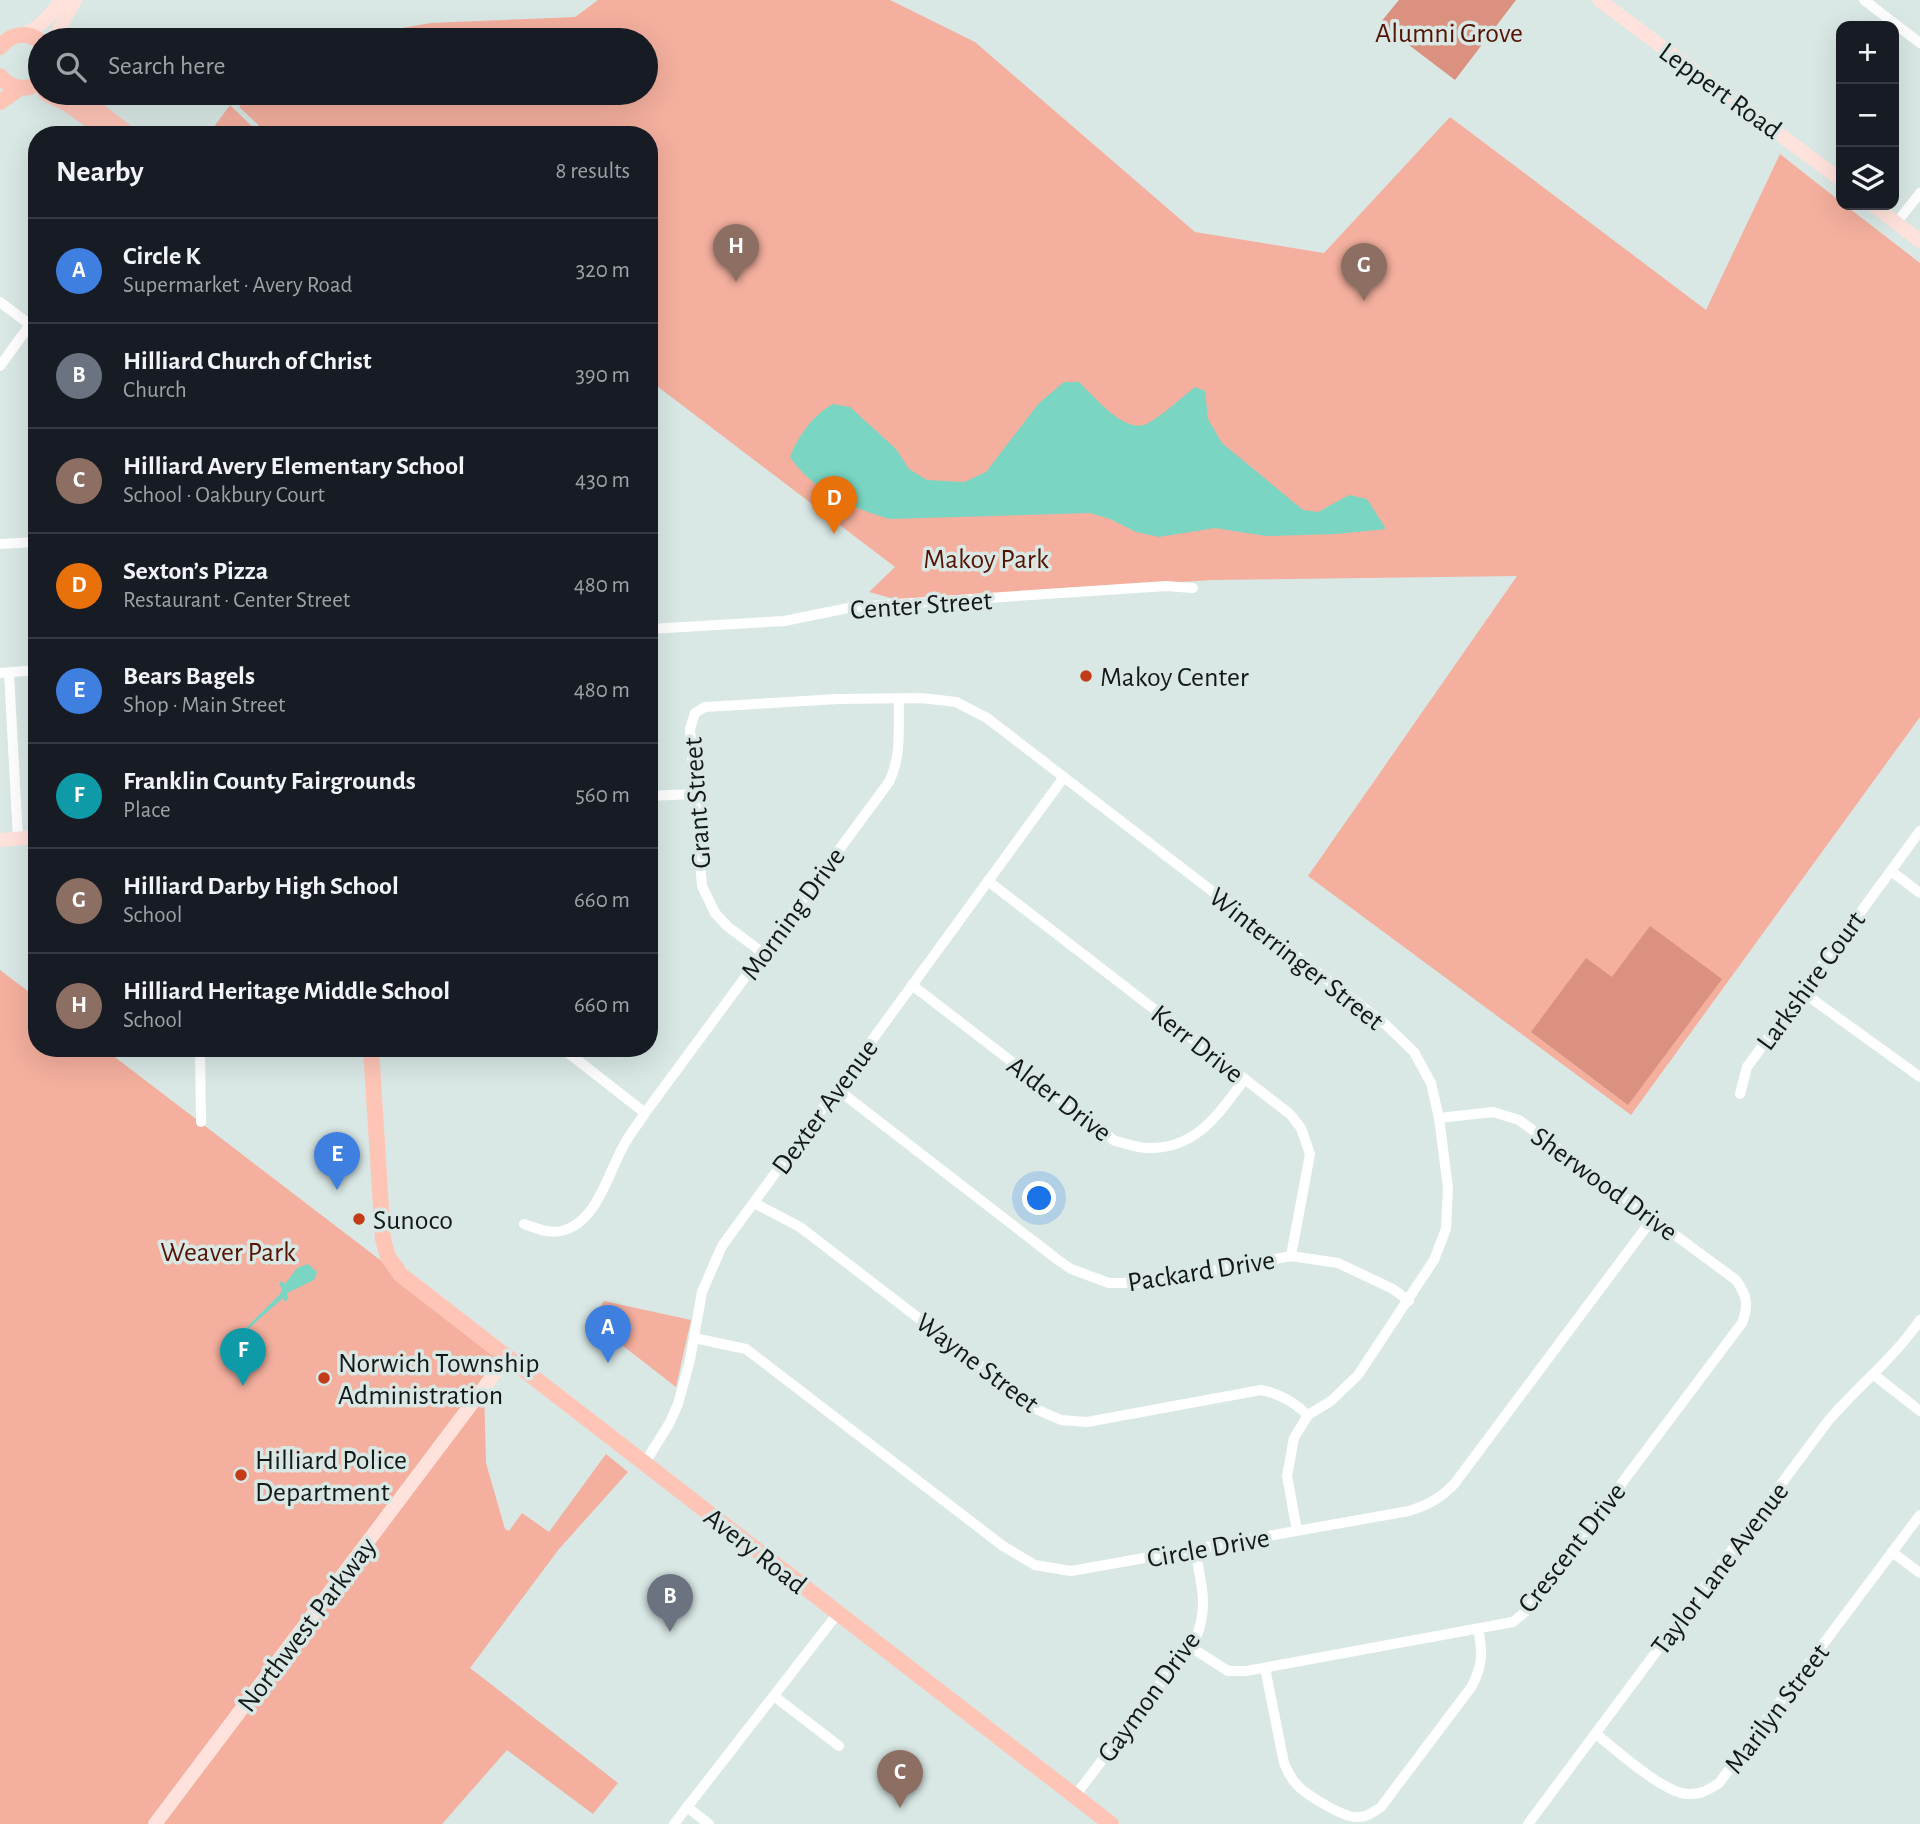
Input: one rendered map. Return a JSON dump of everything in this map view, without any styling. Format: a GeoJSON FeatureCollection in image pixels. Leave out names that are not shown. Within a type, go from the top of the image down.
{"type":"FeatureCollection","features":[{"type":"Feature","properties":{"kind":"main road"},"geometry":{"type":"LineString","coordinates":[[0,47],[21,34]]}},
{"type":"Feature","properties":{"kind":"main road"},"geometry":{"type":"LineString","coordinates":[[0,76],[7,84],[28,87]]}},
{"type":"Feature","properties":{"kind":"main road"},"geometry":{"type":"LineString","coordinates":[[0,102],[28,91]]}},
{"type":"Feature","properties":{"kind":"main road"},"geometry":{"type":"LineString","coordinates":[[67,105],[99,126]]}},
{"type":"Feature","properties":{"kind":"main road"},"geometry":{"type":"LineString","coordinates":[[91,105],[118,126]]}},
{"type":"Feature","properties":{"kind":"main road","name":"Avery Road"},"geometry":{"type":"LineString","coordinates":[[372,1057],[383,1239],[388,1257],[401,1275],[1111,1824]]}},
{"type":"Feature","properties":{"kind":"street"},"geometry":{"type":"LineString","coordinates":[[31,28],[46,19],[61,0]]}},
{"type":"Feature","properties":{"kind":"street"},"geometry":{"type":"LineString","coordinates":[[60,28],[75,0]]}},
{"type":"Feature","properties":{"kind":"street","name":"Leppert Road"},"geometry":{"type":"LineString","coordinates":[[1599,0],[1836,176]]}},
{"type":"Feature","properties":{"kind":"street"},"geometry":{"type":"LineString","coordinates":[[1864,0],[1876,4],[1920,43]]}},
{"type":"Feature","properties":{"kind":"street"},"geometry":{"type":"LineString","coordinates":[[1896,223],[1920,192]]}},
{"type":"Feature","properties":{"kind":"street"},"geometry":{"type":"LineString","coordinates":[[1879,210],[1920,241]]}},
{"type":"Feature","properties":{"kind":"street"},"geometry":{"type":"LineString","coordinates":[[0,302],[28,323]]}},
{"type":"Feature","properties":{"kind":"street"},"geometry":{"type":"LineString","coordinates":[[0,366],[28,333]]}},
{"type":"Feature","properties":{"kind":"street"},"geometry":{"type":"LineString","coordinates":[[0,544],[28,542]]}},
{"type":"Feature","properties":{"kind":"street","name":"Center Street"},"geometry":{"type":"LineString","coordinates":[[658,628],[785,621],[853,607],[1166,586],[1193,588]]}},
{"type":"Feature","properties":{"kind":"street"},"geometry":{"type":"LineString","coordinates":[[18,838],[5,673],[28,671]]}},
{"type":"Feature","properties":{"kind":"street","name":"Winterringer Street"},"geometry":{"type":"LineString","coordinates":[[695,713],[716,705],[921,698],[956,702],[987,718],[1386,1026],[1414,1052],[1431,1083],[1439,1118],[1448,1188],[1446,1229],[1434,1260],[1358,1375],[1331,1401],[1308,1415],[1291,1448],[1287,1476],[1297,1531]]}},
{"type":"Feature","properties":{"kind":"street","name":"Morning Drive"},"geometry":{"type":"LineString","coordinates":[[524,1224],[548,1232],[574,1226],[592,1208],[625,1143],[645,1113],[888,782],[898,754],[899,699]]}},
{"type":"Feature","properties":{"kind":"street","name":"Grant Street"},"geometry":{"type":"LineString","coordinates":[[695,713],[690,729],[702,886],[715,914],[763,953]]}},
{"type":"Feature","properties":{"kind":"street","name":"Dexter Avenue"},"geometry":{"type":"LineString","coordinates":[[644,1464],[678,1404],[702,1292],[722,1246],[1064,777]]}},
{"type":"Feature","properties":{"kind":"street"},"geometry":{"type":"LineString","coordinates":[[658,795],[694,793]]}},
{"type":"Feature","properties":{"kind":"street","name":"Larkshire Court"},"geometry":{"type":"LineString","coordinates":[[1740,1094],[1747,1067],[1920,831]]}},
{"type":"Feature","properties":{"kind":"street"},"geometry":{"type":"LineString","coordinates":[[0,840],[28,837]]}},
{"type":"Feature","properties":{"kind":"street"},"geometry":{"type":"LineString","coordinates":[[1891,871],[1920,893]]}},
{"type":"Feature","properties":{"kind":"street","name":"Kerr Drive"},"geometry":{"type":"LineString","coordinates":[[988,881],[1290,1114],[1301,1128],[1310,1154],[1291,1256]]}},
{"type":"Feature","properties":{"kind":"street","name":"Alder Drive"},"geometry":{"type":"LineString","coordinates":[[912,985],[1115,1141],[1146,1148],[1180,1144],[1209,1125],[1245,1079]]}},
{"type":"Feature","properties":{"kind":"street"},"geometry":{"type":"LineString","coordinates":[[1801,991],[1920,1077]]}},
{"type":"Feature","properties":{"kind":"street"},"geometry":{"type":"LineString","coordinates":[[200,1057],[201,1122]]}},
{"type":"Feature","properties":{"kind":"street"},"geometry":{"type":"LineString","coordinates":[[573,1057],[645,1113]]}},
{"type":"Feature","properties":{"kind":"street","name":"Packard Drive"},"geometry":{"type":"LineString","coordinates":[[837,1089],[1071,1269],[1109,1283],[1149,1283],[1291,1256],[1338,1264],[1393,1289],[1409,1300]]}},
{"type":"Feature","properties":{"kind":"street","name":"Sherwood Drive"},"geometry":{"type":"LineString","coordinates":[[1439,1118],[1493,1112],[1519,1120],[1736,1280],[1744,1290],[1747,1301]]}},
{"type":"Feature","properties":{"kind":"street","name":"Wayne Street"},"geometry":{"type":"LineString","coordinates":[[754,1203],[800,1227],[1038,1410],[1062,1420],[1087,1422],[1261,1390],[1277,1393],[1308,1415]]}},
{"type":"Feature","properties":{"kind":"street","name":"Circle Drive"},"geometry":{"type":"LineString","coordinates":[[694,1339],[729,1345],[753,1354],[1003,1546],[1035,1564],[1071,1572],[1409,1511],[1443,1496],[1653,1218]]}},
{"type":"Feature","properties":{"kind":"street","name":"Crescent Drive"},"geometry":{"type":"LineString","coordinates":[[1189,1646],[1228,1671],[1265,1668],[1513,1622],[1525,1612],[1741,1323],[1747,1301]]}},
{"type":"Feature","properties":{"kind":"street","name":"Taylor Lane Avenue"},"geometry":{"type":"LineString","coordinates":[[1528,1824],[1829,1421],[1920,1320]]}},
{"type":"Feature","properties":{"kind":"street","name":"Northwest Parkway"},"geometry":{"type":"LineString","coordinates":[[155,1824],[507,1357]]}},
{"type":"Feature","properties":{"kind":"street"},"geometry":{"type":"LineString","coordinates":[[1873,1374],[1920,1411]]}},
{"type":"Feature","properties":{"kind":"street","name":"Marilyn Street"},"geometry":{"type":"LineString","coordinates":[[1595,1734],[1669,1789],[1686,1795],[1704,1793],[1719,1783],[1920,1516]]}},
{"type":"Feature","properties":{"kind":"street","name":"Gaymon Drive"},"geometry":{"type":"LineString","coordinates":[[1075,1796],[1197,1635],[1204,1617],[1204,1599],[1195,1549]]}},
{"type":"Feature","properties":{"kind":"street"},"geometry":{"type":"LineString","coordinates":[[1892,1552],[1920,1573]]}},
{"type":"Feature","properties":{"kind":"street"},"geometry":{"type":"LineString","coordinates":[[674,1824],[838,1613]]}},
{"type":"Feature","properties":{"kind":"street"},"geometry":{"type":"LineString","coordinates":[[1265,1668],[1284,1763],[1290,1777],[1300,1788],[1342,1814],[1356,1817],[1370,1815],[1381,1807],[1472,1686],[1480,1669],[1482,1650],[1478,1629]]}},
{"type":"Feature","properties":{"kind":"street"},"geometry":{"type":"LineString","coordinates":[[774,1696],[839,1746]]}},
{"type":"Feature","properties":{"kind":"street"},"geometry":{"type":"LineString","coordinates":[[687,1807],[709,1824]]}},
{"type":"Feature","properties":{"kind":"green space","name":"Makoy Park"},"geometry":{"type":"Polygon","coordinates":[[[598,0],[890,0],[975,42],[1195,232],[1324,253],[1450,117],[1706,310],[1780,154],[1836,198],[1836,210],[1851,210],[1920,263],[1920,717],[1631,1115],[1308,876],[1517,576],[1212,580],[898,600],[869,592],[895,567],[658,387],[658,126],[259,126],[239,107],[658,105],[658,28],[402,28],[431,23],[575,17],[598,0]]]}},
{"type":"Feature","properties":{"kind":"green space","name":"Alumni Grove"},"geometry":{"type":"Polygon","coordinates":[[[1399,0],[1516,0],[1455,80],[1380,23],[1399,0]]]}},
{"type":"Feature","properties":{"kind":"green space"},"geometry":{"type":"Polygon","coordinates":[[[230,105],[252,126],[215,126],[230,105]]]}},
{"type":"Feature","properties":{"kind":"green space"},"geometry":{"type":"Polygon","coordinates":[[[1650,926],[1722,979],[1628,1105],[1531,1032],[1586,958],[1612,977],[1650,926]]]}},
{"type":"Feature","properties":{"kind":"green space","name":"Weaver Park"},"geometry":{"type":"Polygon","coordinates":[[[0,970],[28,991],[28,1057],[115,1057],[507,1357],[484,1389],[486,1463],[505,1529],[509,1531],[522,1513],[549,1532],[606,1454],[628,1472],[559,1549],[470,1668],[618,1783],[593,1814],[507,1750],[442,1824],[0,1824],[0,970]]]}},
{"type":"Feature","properties":{"kind":"green space"},"geometry":{"type":"Polygon","coordinates":[[[604,1301],[691,1320],[676,1387],[591,1321],[604,1301]]]}},
{"type":"Feature","properties":{"kind":"shaded area"},"geometry":{"type":"Polygon","coordinates":[[[1064,382],[1079,382],[1119,419],[1137,426],[1158,417],[1195,387],[1205,391],[1208,419],[1222,443],[1303,510],[1318,512],[1349,495],[1367,499],[1386,529],[1266,536],[1215,528],[1159,537],[1136,532],[1090,513],[890,519],[834,497],[799,469],[790,457],[807,427],[833,404],[850,407],[896,449],[909,469],[927,480],[964,482],[986,472],[1039,403],[1064,382]]]}},
{"type":"Feature","properties":{"kind":"shaded area"},"geometry":{"type":"Polygon","coordinates":[[[308,1264],[317,1272],[314,1280],[287,1293],[288,1299],[285,1302],[283,1298],[244,1330],[280,1294],[281,1281],[285,1284],[297,1268],[308,1264]]]}},
{"type":"Feature","properties":{"kind":"place","name":"Hilliard Heritage Middle School"},"geometry":{"type":"Point","coordinates":[736,282]}},
{"type":"Feature","properties":{"kind":"place","name":"Hilliard Darby High School"},"geometry":{"type":"Point","coordinates":[1364,301]}},
{"type":"Feature","properties":{"kind":"place","name":"Sexton’s Pizza"},"geometry":{"type":"Point","coordinates":[834,534]}},
{"type":"Feature","properties":{"kind":"place","name":"Makoy Center"},"geometry":{"type":"Point","coordinates":[1086,676]}},
{"type":"Feature","properties":{"kind":"place","name":"Bears Bagels"},"geometry":{"type":"Point","coordinates":[337,1190]}},
{"type":"Feature","properties":{"kind":"place","name":"Sunoco"},"geometry":{"type":"Point","coordinates":[359,1219]}},
{"type":"Feature","properties":{"kind":"place","name":"Circle K"},"geometry":{"type":"Point","coordinates":[608,1363]}},
{"type":"Feature","properties":{"kind":"place","name":"Norwich Township Administration"},"geometry":{"type":"Point","coordinates":[324,1378]}},
{"type":"Feature","properties":{"kind":"place","name":"Franklin County Fairgrounds"},"geometry":{"type":"Point","coordinates":[243,1386]}},
{"type":"Feature","properties":{"kind":"place","name":"Hilliard Police Department"},"geometry":{"type":"Point","coordinates":[241,1475]}},
{"type":"Feature","properties":{"kind":"place","name":"Hilliard Church of Christ"},"geometry":{"type":"Point","coordinates":[670,1632]}},
{"type":"Feature","properties":{"kind":"place","name":"Hilliard Avery Elementary School"},"geometry":{"type":"Point","coordinates":[900,1808]}}]}
